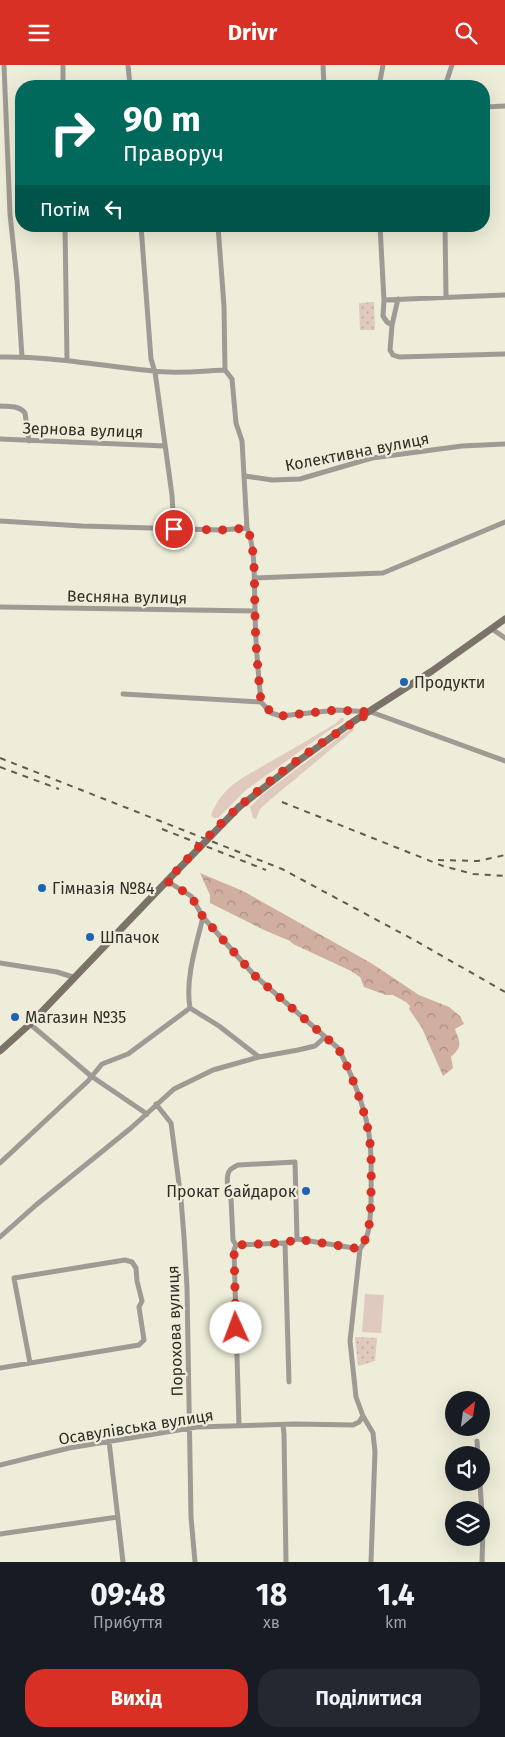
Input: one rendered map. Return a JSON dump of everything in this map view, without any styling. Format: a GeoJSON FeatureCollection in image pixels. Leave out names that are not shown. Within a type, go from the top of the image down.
{"type":"FeatureCollection","features":[{"type":"Feature","properties":{"kind":"street"},"geometry":{"type":"LineString","coordinates":[[4,65],[10,213],[22,357]]}},
{"type":"Feature","properties":{"kind":"street"},"geometry":{"type":"LineString","coordinates":[[63,65],[64,80]]}},
{"type":"Feature","properties":{"kind":"street"},"geometry":{"type":"LineString","coordinates":[[128,65],[129,80]]}},
{"type":"Feature","properties":{"kind":"street"},"geometry":{"type":"LineString","coordinates":[[324,65],[324,80]]}},
{"type":"Feature","properties":{"kind":"street"},"geometry":{"type":"LineString","coordinates":[[380,80],[383,65]]}},
{"type":"Feature","properties":{"kind":"street"},"geometry":{"type":"LineString","coordinates":[[447,80],[452,65]]}},
{"type":"Feature","properties":{"kind":"street"},"geometry":{"type":"LineString","coordinates":[[490,107],[505,106]]}},
{"type":"Feature","properties":{"kind":"street"},"geometry":{"type":"LineString","coordinates":[[65,232],[67,361]]}},
{"type":"Feature","properties":{"kind":"street"},"geometry":{"type":"LineString","coordinates":[[141,232],[151,359],[155,372],[172,495],[174,529]]}},
{"type":"Feature","properties":{"kind":"street"},"geometry":{"type":"LineString","coordinates":[[218,232],[224,306],[225,371],[232,379],[236,423],[242,441],[247,528],[251,535],[261,702],[272,713],[281,716],[337,710],[371,712],[505,761]]}},
{"type":"Feature","properties":{"kind":"street"},"geometry":{"type":"LineString","coordinates":[[380,232],[384,300],[383,316],[392,325]]}},
{"type":"Feature","properties":{"kind":"street"},"geometry":{"type":"LineString","coordinates":[[444,232],[446,296]]}},
{"type":"Feature","properties":{"kind":"street"},"geometry":{"type":"LineString","coordinates":[[384,300],[505,295]]}},
{"type":"Feature","properties":{"kind":"street"},"geometry":{"type":"LineString","coordinates":[[398,299],[392,325],[390,350],[393,355],[399,357],[505,354]]}},
{"type":"Feature","properties":{"kind":"street"},"geometry":{"type":"LineString","coordinates":[[0,357],[67,361],[155,372],[225,371]]}},
{"type":"Feature","properties":{"kind":"street"},"geometry":{"type":"LineString","coordinates":[[0,407],[18,407],[23,410],[29,441]]}},
{"type":"Feature","properties":{"kind":"street","name":"Зернова вулиця"},"geometry":{"type":"LineString","coordinates":[[0,439],[165,446]]}},
{"type":"Feature","properties":{"kind":"street","name":"Колективна вулиця"},"geometry":{"type":"LineString","coordinates":[[245,475],[272,480],[300,479],[372,458],[462,446],[505,444]]}},
{"type":"Feature","properties":{"kind":"street"},"geometry":{"type":"LineString","coordinates":[[0,521],[174,529],[221,530],[247,528]]}},
{"type":"Feature","properties":{"kind":"street"},"geometry":{"type":"LineString","coordinates":[[254,578],[383,573],[505,522]]}},
{"type":"Feature","properties":{"kind":"street","name":"Весняна вулиця"},"geometry":{"type":"LineString","coordinates":[[0,607],[255,611]]}},
{"type":"Feature","properties":{"kind":"street"},"geometry":{"type":"LineString","coordinates":[[0,1051],[30,1024],[73,977],[239,807],[351,723],[371,712],[505,619]]}},
{"type":"Feature","properties":{"kind":"street"},"geometry":{"type":"LineString","coordinates":[[492,629],[505,638]]}},
{"type":"Feature","properties":{"kind":"street"},"geometry":{"type":"LineString","coordinates":[[123,694],[261,702]]}},
{"type":"Feature","properties":{"kind":"street"},"geometry":{"type":"LineString","coordinates":[[167,881],[191,896],[203,917],[254,975],[338,1048],[346,1063],[366,1119],[370,1142],[370,1223],[366,1241],[360,1249],[350,1341],[356,1397],[363,1416],[373,1433],[375,1452],[371,1562]]}},
{"type":"Feature","properties":{"kind":"street"},"geometry":{"type":"LineString","coordinates":[[203,917],[193,958],[188,998],[190,1008],[219,1026],[259,1057]]}},
{"type":"Feature","properties":{"kind":"street"},"geometry":{"type":"LineString","coordinates":[[0,963],[73,977]]}},
{"type":"Feature","properties":{"kind":"street"},"geometry":{"type":"LineString","coordinates":[[0,1163],[91,1076],[102,1063],[128,1054],[190,1008]]}},
{"type":"Feature","properties":{"kind":"street"},"geometry":{"type":"LineString","coordinates":[[30,1024],[91,1076],[147,1114]]}},
{"type":"Feature","properties":{"kind":"street"},"geometry":{"type":"LineString","coordinates":[[0,1237],[36,1205],[131,1129],[174,1089],[213,1070],[259,1057],[315,1046],[325,1037]]}},
{"type":"Feature","properties":{"kind":"street","name":"Порохова вулиця"},"geometry":{"type":"LineString","coordinates":[[156,1105],[171,1123],[181,1199],[187,1287],[191,1517],[195,1562]]}},
{"type":"Feature","properties":{"kind":"street"},"geometry":{"type":"LineString","coordinates":[[239,1426],[234,1250],[236,1245],[233,1239],[228,1174],[231,1169],[238,1165],[295,1161],[297,1239]]}},
{"type":"Feature","properties":{"kind":"street"},"geometry":{"type":"LineString","coordinates":[[236,1245],[285,1243],[297,1239],[360,1249]]}},
{"type":"Feature","properties":{"kind":"street"},"geometry":{"type":"LineString","coordinates":[[285,1243],[288,1382]]}},
{"type":"Feature","properties":{"kind":"street"},"geometry":{"type":"LineString","coordinates":[[0,1368],[139,1345],[144,1340],[140,1307],[142,1301],[136,1281],[136,1268],[132,1262],[125,1260],[14,1278],[30,1363]]}},
{"type":"Feature","properties":{"kind":"street","name":"Осавулівська вулиця"},"geometry":{"type":"LineString","coordinates":[[0,1465],[69,1448],[190,1428],[353,1425],[359,1422],[363,1416]]}},
{"type":"Feature","properties":{"kind":"street"},"geometry":{"type":"LineString","coordinates":[[282,1425],[284,1435],[286,1562]]}},
{"type":"Feature","properties":{"kind":"street"},"geometry":{"type":"LineString","coordinates":[[109,1441],[123,1562]]}},
{"type":"Feature","properties":{"kind":"street"},"geometry":{"type":"LineString","coordinates":[[477,1441],[477,1446]]}},
{"type":"Feature","properties":{"kind":"street"},"geometry":{"type":"LineString","coordinates":[[481,1491],[483,1529],[482,1562]]}},
{"type":"Feature","properties":{"kind":"street"},"geometry":{"type":"LineString","coordinates":[[0,1534],[118,1517]]}},
{"type":"Feature","properties":{"kind":"shaded area"},"geometry":{"type":"Polygon","coordinates":[[[374,302],[375,330],[360,330],[359,303],[374,302]]]}},
{"type":"Feature","properties":{"kind":"shaded area"},"geometry":{"type":"Polygon","coordinates":[[[341,718],[344,718],[343,722],[246,790],[218,818],[214,818],[211,815],[221,796],[235,783],[335,724],[341,718]]]}},
{"type":"Feature","properties":{"kind":"shaded area"},"geometry":{"type":"Polygon","coordinates":[[[353,727],[354,730],[260,809],[256,819],[253,818],[250,807],[263,794],[353,727]]]}},
{"type":"Feature","properties":{"kind":"shaded area"},"geometry":{"type":"Polygon","coordinates":[[[365,1294],[384,1295],[381,1333],[362,1332],[365,1294]]]}},
{"type":"Feature","properties":{"kind":"shaded area"},"geometry":{"type":"Polygon","coordinates":[[[355,1337],[377,1338],[375,1361],[358,1366],[355,1337]]]}},
{"type":"Feature","properties":{"kind":"green space"},"geometry":{"type":"Polygon","coordinates":[[[200,873],[243,891],[371,963],[419,995],[449,1007],[460,1016],[464,1024],[455,1029],[459,1047],[451,1057],[453,1068],[443,1076],[422,1028],[406,1002],[393,995],[386,995],[364,987],[360,977],[351,971],[210,903],[210,895],[200,873]]]}},
{"type":"Feature","properties":{"kind":"railway"},"geometry":{"type":"LineString","coordinates":[[0,758],[282,869],[416,941],[505,992]]}},
{"type":"Feature","properties":{"kind":"railway"},"geometry":{"type":"LineString","coordinates":[[0,767],[59,789]]}},
{"type":"Feature","properties":{"kind":"railway"},"geometry":{"type":"LineString","coordinates":[[282,802],[443,866],[473,874],[505,876]]}},
{"type":"Feature","properties":{"kind":"railway"},"geometry":{"type":"LineString","coordinates":[[162,829],[266,870]]}},
{"type":"Feature","properties":{"kind":"railway"},"geometry":{"type":"LineString","coordinates":[[438,860],[478,861],[505,855]]}},
{"type":"Feature","properties":{"kind":"place","name":"Продукти"},"geometry":{"type":"Point","coordinates":[404,682]}},
{"type":"Feature","properties":{"kind":"place","name":"Гімназія №84"},"geometry":{"type":"Point","coordinates":[42,888]}},
{"type":"Feature","properties":{"kind":"place","name":"Шпачок"},"geometry":{"type":"Point","coordinates":[90,937]}},
{"type":"Feature","properties":{"kind":"place","name":"Магазин №35"},"geometry":{"type":"Point","coordinates":[15,1017]}},
{"type":"Feature","properties":{"kind":"place","name":"Прокат байдарок"},"geometry":{"type":"Point","coordinates":[306,1191]}},
{"type":"Feature","properties":{"kind":"route"},"geometry":{"type":"LineString","coordinates":[[174,529],[221,530],[247,528],[251,535],[261,702],[272,713],[281,716],[337,710],[371,712],[351,723],[239,807],[167,881],[191,896],[203,917],[254,975],[338,1048],[346,1063],[366,1119],[370,1142],[370,1223],[366,1241],[360,1249],[297,1239],[285,1243],[236,1245],[234,1250],[236,1328]]}}]}
